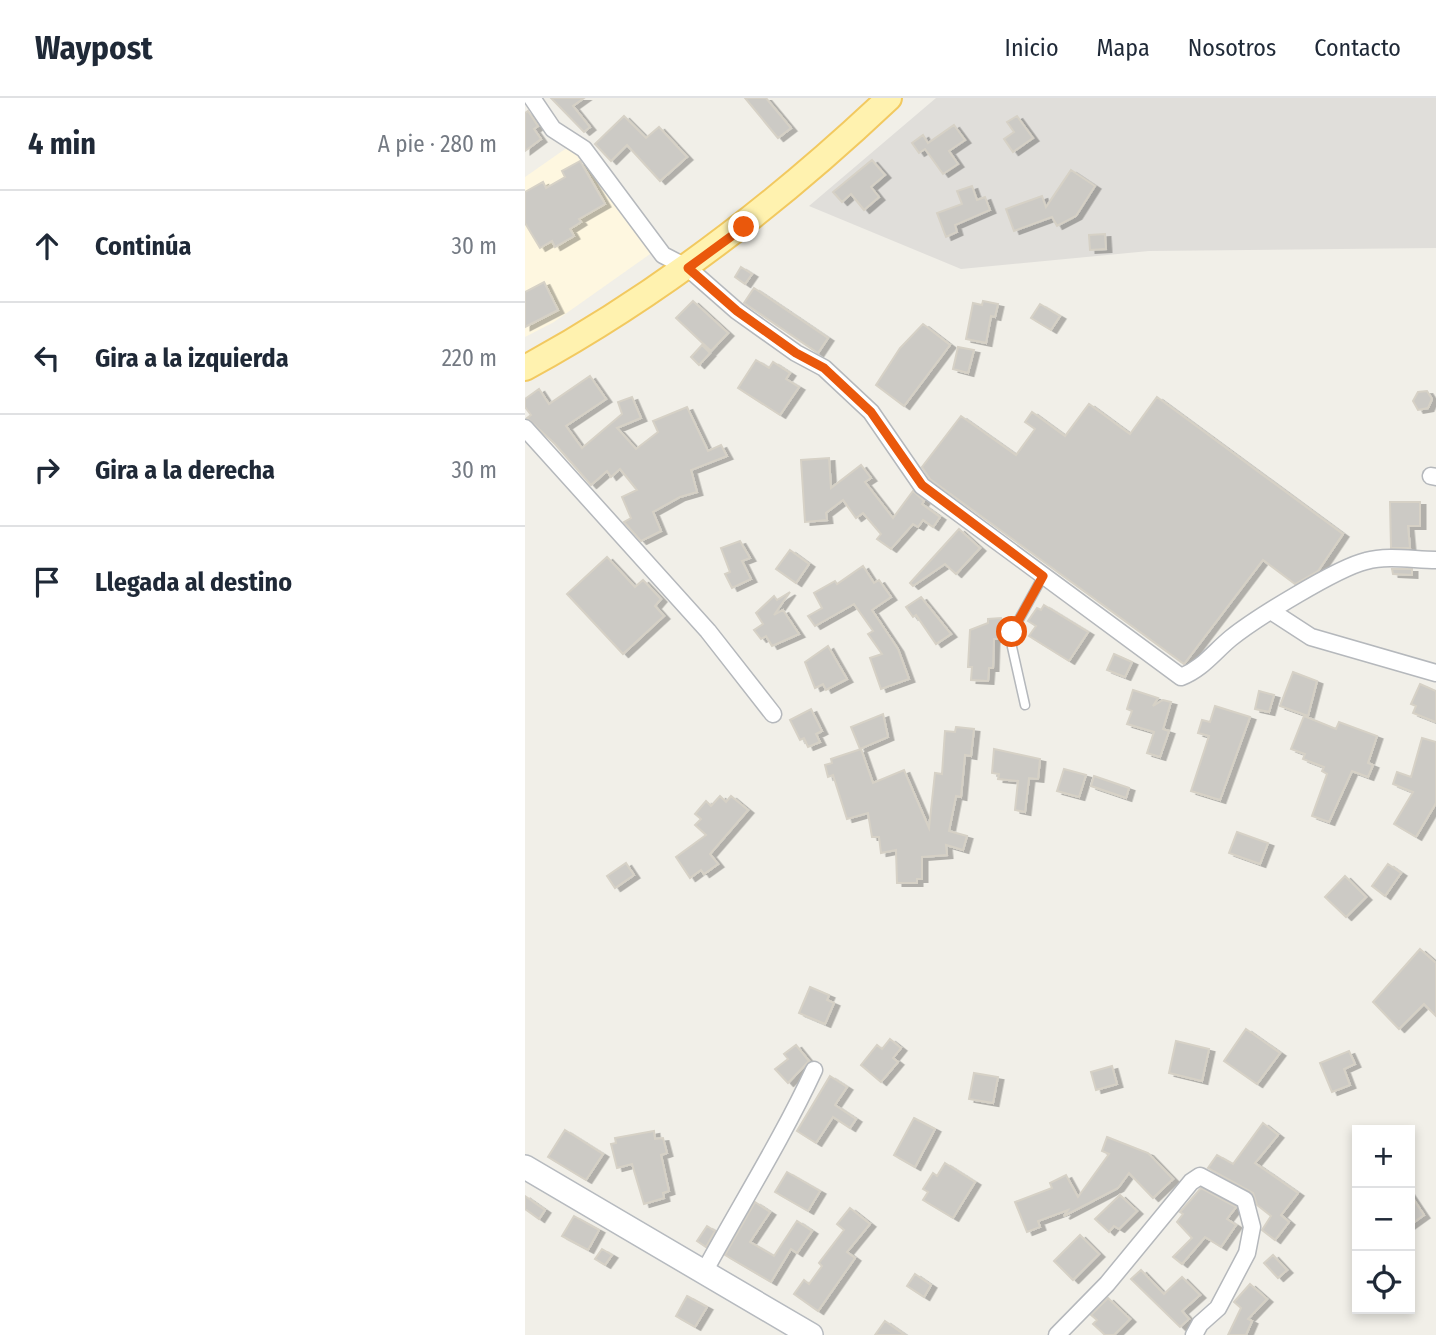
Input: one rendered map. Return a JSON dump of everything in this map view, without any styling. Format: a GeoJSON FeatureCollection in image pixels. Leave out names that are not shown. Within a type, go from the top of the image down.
{"type":"FeatureCollection","features":[{"type":"Feature","properties":{"kind":"main road"},"geometry":{"type":"LineString","coordinates":[[525,368],[688,268],[807,173],[888,99]]}},
{"type":"Feature","properties":{"kind":"main road"},"geometry":{"type":"LineString","coordinates":[[525,1167],[811,1335]]}},
{"type":"Feature","properties":{"kind":"street"},"geometry":{"type":"LineString","coordinates":[[532,98],[553,130],[584,149],[663,255],[688,268],[737,311],[796,353],[824,368],[871,412],[922,485],[1181,677],[1195,671],[1231,638],[1271,611],[1367,561],[1436,560]]}},
{"type":"Feature","properties":{"kind":"street"},"geometry":{"type":"LineString","coordinates":[[525,428],[708,631],[773,714]]}},
{"type":"Feature","properties":{"kind":"street"},"geometry":{"type":"LineString","coordinates":[[1271,611],[1311,637],[1436,673]]}},
{"type":"Feature","properties":{"kind":"street"},"geometry":{"type":"LineString","coordinates":[[704,1272],[753,1181],[783,1136],[814,1070]]}},
{"type":"Feature","properties":{"kind":"street"},"geometry":{"type":"LineString","coordinates":[[1057,1335],[1107,1284],[1191,1182],[1200,1176],[1245,1200],[1252,1227],[1247,1253],[1230,1286],[1218,1308],[1194,1335]]}},
{"type":"Feature","properties":{"kind":"lane"},"geometry":{"type":"LineString","coordinates":[[1025,705],[1012,647],[1012,632],[1043,576]]}},
{"type":"Feature","properties":{"kind":"shaded area"},"geometry":{"type":"Polygon","coordinates":[[[936,98],[1436,98],[1436,248],[1149,251],[961,269],[809,206],[936,98]]]}},
{"type":"Feature","properties":{"kind":"shaded area"},"geometry":{"type":"Polygon","coordinates":[[[578,140],[653,252],[554,322],[525,337],[525,177],[578,140]]]}},
{"type":"Feature","properties":{"kind":"building"},"geometry":{"type":"Polygon","coordinates":[[[551,98],[584,98],[573,106],[590,127],[584,132],[551,98]]]}},
{"type":"Feature","properties":{"kind":"building"},"geometry":{"type":"Polygon","coordinates":[[[745,98],[766,98],[791,128],[778,138],[745,98]]]}},
{"type":"Feature","properties":{"kind":"building"},"geometry":{"type":"Polygon","coordinates":[[[528,111],[538,126],[534,129],[541,139],[525,151],[525,113],[528,111]]]}},
{"type":"Feature","properties":{"kind":"building"},"geometry":{"type":"Polygon","coordinates":[[[624,116],[646,138],[659,127],[687,157],[660,181],[627,145],[611,161],[595,144],[624,116]]]}},
{"type":"Feature","properties":{"kind":"building"},"geometry":{"type":"Polygon","coordinates":[[[1017,116],[1033,138],[1013,152],[1004,139],[1014,132],[1007,122],[1017,116]]]}},
{"type":"Feature","properties":{"kind":"building"},"geometry":{"type":"Polygon","coordinates":[[[954,125],[965,140],[949,151],[958,164],[943,174],[925,149],[919,153],[912,143],[923,135],[928,143],[954,125]]]}},
{"type":"Feature","properties":{"kind":"building"},"geometry":{"type":"Polygon","coordinates":[[[872,160],[885,175],[871,187],[879,197],[864,210],[851,194],[842,202],[833,192],[872,160]]]}},
{"type":"Feature","properties":{"kind":"building"},"geometry":{"type":"Polygon","coordinates":[[[580,161],[605,204],[579,219],[581,222],[570,229],[574,236],[555,247],[552,241],[540,248],[525,223],[525,192],[543,182],[546,188],[565,177],[562,171],[580,161]]]}},
{"type":"Feature","properties":{"kind":"building"},"geometry":{"type":"Polygon","coordinates":[[[1071,170],[1095,186],[1076,216],[1057,226],[1052,217],[1014,231],[1006,209],[1042,196],[1046,207],[1071,170]]]}},
{"type":"Feature","properties":{"kind":"building"},"geometry":{"type":"Polygon","coordinates":[[[972,186],[977,200],[985,197],[990,210],[955,225],[957,232],[946,237],[937,213],[962,204],[957,191],[972,186]]]}},
{"type":"Feature","properties":{"kind":"building"},"geometry":{"type":"Polygon","coordinates":[[[1105,234],[1106,249],[1090,250],[1089,235],[1105,234]]]}},
{"type":"Feature","properties":{"kind":"building"},"geometry":{"type":"Polygon","coordinates":[[[741,267],[752,274],[745,284],[735,277],[741,267]]]}},
{"type":"Feature","properties":{"kind":"building"},"geometry":{"type":"Polygon","coordinates":[[[544,282],[558,310],[525,327],[525,292],[544,282]]]}},
{"type":"Feature","properties":{"kind":"building"},"geometry":{"type":"Polygon","coordinates":[[[754,288],[828,338],[818,353],[744,303],[754,288]]]}},
{"type":"Feature","properties":{"kind":"building"},"geometry":{"type":"Polygon","coordinates":[[[693,301],[728,333],[711,351],[676,318],[693,301]]]}},
{"type":"Feature","properties":{"kind":"building"},"geometry":{"type":"Polygon","coordinates":[[[983,301],[998,304],[995,317],[991,316],[986,343],[966,339],[973,303],[982,305],[983,301]]]}},
{"type":"Feature","properties":{"kind":"building"},"geometry":{"type":"Polygon","coordinates":[[[1040,304],[1060,316],[1051,330],[1031,318],[1040,304]]]}},
{"type":"Feature","properties":{"kind":"building"},"geometry":{"type":"Polygon","coordinates":[[[923,324],[950,345],[904,406],[876,385],[900,348],[923,324]]]}},
{"type":"Feature","properties":{"kind":"building"},"geometry":{"type":"Polygon","coordinates":[[[702,345],[710,353],[699,365],[691,357],[702,345]]]}},
{"type":"Feature","properties":{"kind":"building"},"geometry":{"type":"Polygon","coordinates":[[[958,347],[974,350],[968,373],[953,369],[958,347]]]}},
{"type":"Feature","properties":{"kind":"building"},"geometry":{"type":"Polygon","coordinates":[[[756,360],[769,368],[773,362],[790,373],[786,379],[799,387],[780,415],[738,388],[756,360]]]}},
{"type":"Feature","properties":{"kind":"building"},"geometry":{"type":"Polygon","coordinates":[[[590,376],[606,399],[566,426],[582,448],[622,414],[618,402],[632,397],[641,418],[617,428],[636,449],[658,432],[653,421],[687,407],[708,451],[721,445],[727,456],[691,470],[697,492],[680,497],[653,512],[661,531],[641,541],[624,522],[631,518],[622,497],[637,490],[620,469],[611,477],[607,471],[591,485],[555,444],[527,418],[531,415],[525,407],[525,399],[539,389],[549,404],[590,376]]]}},
{"type":"Feature","properties":{"kind":"building"},"geometry":{"type":"Polygon","coordinates":[[[1427,391],[1432,399],[1428,408],[1418,410],[1413,401],[1418,392],[1427,391]]]}},
{"type":"Feature","properties":{"kind":"building"},"geometry":{"type":"Polygon","coordinates":[[[1157,397],[1343,534],[1318,571],[1295,584],[1263,560],[1184,664],[930,479],[922,467],[961,416],[1016,455],[1035,429],[1025,422],[1032,412],[1065,436],[1089,404],[1130,434],[1157,397]]]}},
{"type":"Feature","properties":{"kind":"building"},"geometry":{"type":"Polygon","coordinates":[[[829,458],[831,488],[861,465],[871,478],[865,482],[893,518],[913,491],[924,501],[922,504],[940,517],[933,527],[923,520],[918,527],[913,524],[891,549],[877,539],[881,534],[863,513],[856,518],[843,500],[826,513],[827,520],[805,522],[801,460],[829,458]]]}},
{"type":"Feature","properties":{"kind":"building"},"geometry":{"type":"Polygon","coordinates":[[[1390,502],[1420,502],[1420,526],[1408,526],[1410,548],[1391,548],[1390,502]]]}},
{"type":"Feature","properties":{"kind":"building"},"geometry":{"type":"Polygon","coordinates":[[[959,529],[980,548],[956,574],[945,564],[913,586],[910,583],[959,529]]]}},
{"type":"Feature","properties":{"kind":"building"},"geometry":{"type":"Polygon","coordinates":[[[740,541],[750,558],[742,561],[751,579],[732,588],[725,574],[730,572],[721,548],[740,541]]]}},
{"type":"Feature","properties":{"kind":"building"},"geometry":{"type":"Polygon","coordinates":[[[790,550],[809,564],[796,583],[776,569],[790,550]]]}},
{"type":"Feature","properties":{"kind":"building"},"geometry":{"type":"Polygon","coordinates":[[[607,557],[635,587],[643,580],[661,599],[655,606],[664,616],[623,654],[567,594],[607,557]]]}},
{"type":"Feature","properties":{"kind":"building"},"geometry":{"type":"Polygon","coordinates":[[[863,566],[874,583],[879,580],[891,597],[872,610],[898,649],[909,679],[881,689],[870,658],[882,654],[868,634],[873,631],[854,604],[815,626],[808,616],[822,608],[814,593],[835,581],[837,584],[863,566]]]}},
{"type":"Feature","properties":{"kind":"building"},"geometry":{"type":"Polygon","coordinates":[[[1392,569],[1412,569],[1412,575],[1393,574],[1392,569]]]}},
{"type":"Feature","properties":{"kind":"building"},"geometry":{"type":"Polygon","coordinates":[[[790,592],[774,615],[783,610],[799,634],[772,646],[766,636],[761,639],[754,630],[763,624],[756,613],[774,596],[777,600],[790,592]]]}},
{"type":"Feature","properties":{"kind":"building"},"geometry":{"type":"Polygon","coordinates":[[[921,597],[951,634],[936,644],[916,615],[913,617],[906,607],[921,597]]]}},
{"type":"Feature","properties":{"kind":"building"},"geometry":{"type":"Polygon","coordinates":[[[1044,605],[1088,632],[1069,661],[1029,636],[1036,626],[1028,621],[1037,608],[1041,610],[1044,605]]]}},
{"type":"Feature","properties":{"kind":"building"},"geometry":{"type":"Polygon","coordinates":[[[1001,618],[1003,639],[994,639],[993,668],[989,668],[988,681],[971,680],[972,667],[968,667],[970,630],[988,623],[988,619],[1001,618]]]}},
{"type":"Feature","properties":{"kind":"building"},"geometry":{"type":"Polygon","coordinates":[[[828,646],[847,679],[826,690],[823,684],[815,688],[805,662],[828,646]]]}},
{"type":"Feature","properties":{"kind":"building"},"geometry":{"type":"Polygon","coordinates":[[[1114,654],[1132,662],[1125,677],[1107,670],[1114,654]]]}},
{"type":"Feature","properties":{"kind":"building"},"geometry":{"type":"Polygon","coordinates":[[[1293,672],[1317,681],[1308,716],[1280,706],[1293,672]]]}},
{"type":"Feature","properties":{"kind":"building"},"geometry":{"type":"Polygon","coordinates":[[[1420,684],[1436,691],[1436,722],[1413,713],[1416,706],[1411,704],[1420,684]]]}},
{"type":"Feature","properties":{"kind":"building"},"geometry":{"type":"Polygon","coordinates":[[[1133,690],[1158,698],[1153,706],[1163,700],[1171,702],[1163,729],[1169,731],[1160,757],[1147,753],[1154,732],[1127,724],[1132,711],[1127,709],[1133,690]]]}},
{"type":"Feature","properties":{"kind":"building"},"geometry":{"type":"Polygon","coordinates":[[[1259,691],[1274,695],[1269,712],[1255,709],[1259,691]]]}},
{"type":"Feature","properties":{"kind":"building"},"geometry":{"type":"Polygon","coordinates":[[[1215,706],[1250,717],[1220,800],[1191,791],[1209,736],[1198,733],[1202,720],[1210,722],[1215,706]]]}},
{"type":"Feature","properties":{"kind":"building"},"geometry":{"type":"Polygon","coordinates":[[[811,709],[822,731],[816,734],[820,742],[808,747],[804,738],[800,740],[790,720],[811,709]]]}},
{"type":"Feature","properties":{"kind":"building"},"geometry":{"type":"Polygon","coordinates":[[[883,714],[888,737],[860,749],[851,727],[883,714]]]}},
{"type":"Feature","properties":{"kind":"building"},"geometry":{"type":"Polygon","coordinates":[[[1304,716],[1336,729],[1339,722],[1377,736],[1368,763],[1373,765],[1368,777],[1352,771],[1329,822],[1312,816],[1327,774],[1322,771],[1324,767],[1303,759],[1305,754],[1291,749],[1304,716]]]}},
{"type":"Feature","properties":{"kind":"building"},"geometry":{"type":"Polygon","coordinates":[[[956,727],[974,729],[971,756],[965,755],[961,797],[956,796],[949,831],[967,836],[963,850],[946,845],[947,855],[922,857],[922,879],[917,879],[917,883],[897,883],[896,850],[881,853],[879,837],[872,837],[868,813],[847,819],[833,775],[828,777],[825,765],[832,763],[831,759],[861,749],[873,783],[904,770],[929,828],[935,773],[942,774],[945,731],[955,732],[956,727]]]}},
{"type":"Feature","properties":{"kind":"building"},"geometry":{"type":"Polygon","coordinates":[[[1422,738],[1436,742],[1436,803],[1416,837],[1394,824],[1413,792],[1393,784],[1397,772],[1411,777],[1422,738]]]}},
{"type":"Feature","properties":{"kind":"building"},"geometry":{"type":"Polygon","coordinates":[[[994,749],[1040,759],[1038,779],[1029,778],[1025,812],[1015,810],[1018,781],[998,779],[999,774],[992,773],[994,749]]]}},
{"type":"Feature","properties":{"kind":"building"},"geometry":{"type":"Polygon","coordinates":[[[1064,769],[1086,775],[1079,797],[1057,791],[1064,769]]]}},
{"type":"Feature","properties":{"kind":"building"},"geometry":{"type":"Polygon","coordinates":[[[1094,776],[1129,788],[1126,798],[1091,786],[1094,776]]]}},
{"type":"Feature","properties":{"kind":"building"},"geometry":{"type":"Polygon","coordinates":[[[720,796],[726,802],[731,796],[748,810],[710,854],[718,864],[704,874],[701,870],[690,878],[676,857],[706,835],[695,825],[701,819],[695,814],[706,801],[711,806],[720,796]]]}},
{"type":"Feature","properties":{"kind":"building"},"geometry":{"type":"Polygon","coordinates":[[[1237,832],[1268,843],[1260,864],[1229,853],[1237,832]]]}},
{"type":"Feature","properties":{"kind":"building"},"geometry":{"type":"Polygon","coordinates":[[[626,863],[634,875],[615,888],[607,876],[626,863]]]}},
{"type":"Feature","properties":{"kind":"building"},"geometry":{"type":"Polygon","coordinates":[[[1388,864],[1401,873],[1385,896],[1372,886],[1388,864]]]}},
{"type":"Feature","properties":{"kind":"building"},"geometry":{"type":"Polygon","coordinates":[[[1345,876],[1366,897],[1346,917],[1325,897],[1345,876]]]}},
{"type":"Feature","properties":{"kind":"building"},"geometry":{"type":"Polygon","coordinates":[[[1420,949],[1436,963],[1436,1016],[1424,1004],[1399,1029],[1373,1002],[1420,949]]]}},
{"type":"Feature","properties":{"kind":"building"},"geometry":{"type":"Polygon","coordinates":[[[810,987],[829,995],[827,1000],[834,1003],[825,1024],[799,1013],[810,987]]]}},
{"type":"Feature","properties":{"kind":"building"},"geometry":{"type":"Polygon","coordinates":[[[1246,1029],[1280,1053],[1257,1084],[1224,1061],[1246,1029]]]}},
{"type":"Feature","properties":{"kind":"building"},"geometry":{"type":"Polygon","coordinates":[[[890,1039],[901,1048],[893,1058],[898,1062],[881,1082],[861,1065],[877,1045],[882,1049],[890,1039]]]}},
{"type":"Feature","properties":{"kind":"building"},"geometry":{"type":"Polygon","coordinates":[[[1176,1041],[1209,1049],[1202,1081],[1169,1073],[1176,1041]]]}},
{"type":"Feature","properties":{"kind":"building"},"geometry":{"type":"Polygon","coordinates":[[[796,1045],[809,1061],[788,1083],[775,1069],[788,1059],[784,1054],[796,1045]]]}},
{"type":"Feature","properties":{"kind":"building"},"geometry":{"type":"Polygon","coordinates":[[[1349,1051],[1355,1064],[1344,1069],[1350,1085],[1332,1092],[1320,1063],[1349,1051]]]}},
{"type":"Feature","properties":{"kind":"building"},"geometry":{"type":"Polygon","coordinates":[[[1112,1066],[1117,1084],[1096,1090],[1091,1072],[1112,1066]]]}},
{"type":"Feature","properties":{"kind":"building"},"geometry":{"type":"Polygon","coordinates":[[[974,1073],[998,1077],[993,1103],[969,1099],[974,1073]]]}},
{"type":"Feature","properties":{"kind":"building"},"geometry":{"type":"Polygon","coordinates":[[[830,1076],[847,1087],[835,1105],[856,1119],[850,1128],[833,1117],[816,1143],[797,1131],[830,1076]]]}},
{"type":"Feature","properties":{"kind":"building"},"geometry":{"type":"Polygon","coordinates":[[[914,1118],[935,1129],[915,1167],[894,1155],[914,1118]]]}},
{"type":"Feature","properties":{"kind":"building"},"geometry":{"type":"Polygon","coordinates":[[[1263,1123],[1278,1135],[1255,1163],[1298,1193],[1281,1215],[1289,1222],[1275,1240],[1262,1230],[1271,1216],[1257,1205],[1253,1193],[1208,1168],[1217,1155],[1233,1164],[1263,1123]]]}},
{"type":"Feature","properties":{"kind":"building"},"geometry":{"type":"Polygon","coordinates":[[[565,1130],[603,1154],[586,1180],[548,1157],[565,1130]]]}},
{"type":"Feature","properties":{"kind":"building"},"geometry":{"type":"Polygon","coordinates":[[[654,1131],[655,1139],[663,1138],[667,1153],[661,1155],[669,1191],[663,1193],[664,1198],[644,1204],[632,1164],[617,1168],[611,1144],[616,1143],[615,1138],[654,1131]]]}},
{"type":"Feature","properties":{"kind":"building"},"geometry":{"type":"Polygon","coordinates":[[[1107,1137],[1148,1153],[1173,1179],[1153,1198],[1129,1173],[1118,1188],[1064,1216],[1068,1210],[1038,1221],[1040,1227],[1027,1232],[1015,1202],[1052,1188],[1050,1183],[1066,1175],[1078,1197],[1109,1154],[1102,1151],[1107,1137]]]}},
{"type":"Feature","properties":{"kind":"building"},"geometry":{"type":"Polygon","coordinates":[[[945,1163],[975,1182],[953,1218],[923,1200],[928,1192],[923,1189],[933,1173],[937,1176],[945,1163]]]}},
{"type":"Feature","properties":{"kind":"building"},"geometry":{"type":"Polygon","coordinates":[[[787,1172],[820,1191],[808,1211],[775,1192],[787,1172]]]}},
{"type":"Feature","properties":{"kind":"building"},"geometry":{"type":"Polygon","coordinates":[[[1201,1188],[1236,1207],[1227,1219],[1236,1225],[1221,1247],[1205,1237],[1182,1264],[1173,1257],[1192,1238],[1177,1222],[1183,1214],[1180,1212],[1201,1188]]]}},
{"type":"Feature","properties":{"kind":"building"},"geometry":{"type":"Polygon","coordinates":[[[1120,1195],[1137,1211],[1119,1229],[1114,1226],[1109,1232],[1095,1219],[1120,1195]]]}},
{"type":"Feature","properties":{"kind":"building"},"geometry":{"type":"Polygon","coordinates":[[[525,1196],[545,1210],[539,1219],[525,1209],[525,1196]]]}},
{"type":"Feature","properties":{"kind":"building"},"geometry":{"type":"Polygon","coordinates":[[[755,1202],[770,1212],[750,1242],[774,1256],[797,1221],[812,1231],[797,1253],[791,1249],[771,1282],[725,1255],[755,1202]]]}},
{"type":"Feature","properties":{"kind":"building"},"geometry":{"type":"Polygon","coordinates":[[[1415,1202],[1424,1215],[1415,1221],[1415,1202]]]}},
{"type":"Feature","properties":{"kind":"building"},"geometry":{"type":"Polygon","coordinates":[[[850,1208],[870,1224],[847,1252],[855,1258],[818,1311],[794,1294],[804,1280],[809,1284],[822,1266],[819,1263],[844,1230],[837,1224],[850,1208]]]}},
{"type":"Feature","properties":{"kind":"building"},"geometry":{"type":"Polygon","coordinates":[[[574,1216],[599,1230],[588,1250],[562,1236],[574,1216]]]}},
{"type":"Feature","properties":{"kind":"building"},"geometry":{"type":"Polygon","coordinates":[[[707,1226],[715,1231],[706,1247],[697,1241],[707,1226]]]}},
{"type":"Feature","properties":{"kind":"building"},"geometry":{"type":"Polygon","coordinates":[[[1080,1235],[1099,1254],[1073,1280],[1054,1261],[1080,1235]]]}},
{"type":"Feature","properties":{"kind":"building"},"geometry":{"type":"Polygon","coordinates":[[[602,1249],[612,1255],[605,1265],[595,1259],[602,1249]]]}},
{"type":"Feature","properties":{"kind":"building"},"geometry":{"type":"Polygon","coordinates":[[[1273,1255],[1287,1270],[1278,1278],[1264,1263],[1273,1255]]]}},
{"type":"Feature","properties":{"kind":"building"},"geometry":{"type":"Polygon","coordinates":[[[1141,1270],[1164,1294],[1182,1277],[1200,1295],[1182,1311],[1189,1319],[1180,1327],[1131,1279],[1141,1270]]]}},
{"type":"Feature","properties":{"kind":"building"},"geometry":{"type":"Polygon","coordinates":[[[915,1274],[931,1285],[924,1297],[907,1286],[915,1274]]]}},
{"type":"Feature","properties":{"kind":"building"},"geometry":{"type":"Polygon","coordinates":[[[1250,1284],[1267,1299],[1248,1319],[1252,1321],[1246,1335],[1228,1335],[1241,1308],[1234,1302],[1250,1284]]]}},
{"type":"Feature","properties":{"kind":"building"},"geometry":{"type":"Polygon","coordinates":[[[687,1296],[707,1307],[695,1327],[676,1316],[687,1296]]]}},
{"type":"Feature","properties":{"kind":"building"},"geometry":{"type":"Polygon","coordinates":[[[1108,1298],[1130,1319],[1114,1335],[1105,1335],[1093,1324],[1097,1320],[1091,1315],[1108,1298]]]}},
{"type":"Feature","properties":{"kind":"building"},"geometry":{"type":"Polygon","coordinates":[[[885,1321],[905,1335],[875,1335],[885,1321]]]}},
{"type":"Feature","properties":{"kind":"route"},"geometry":{"type":"LineString","coordinates":[[744,227],[688,268],[737,311],[796,353],[824,368],[871,412],[922,485],[1043,576],[1012,632]]}}]}
